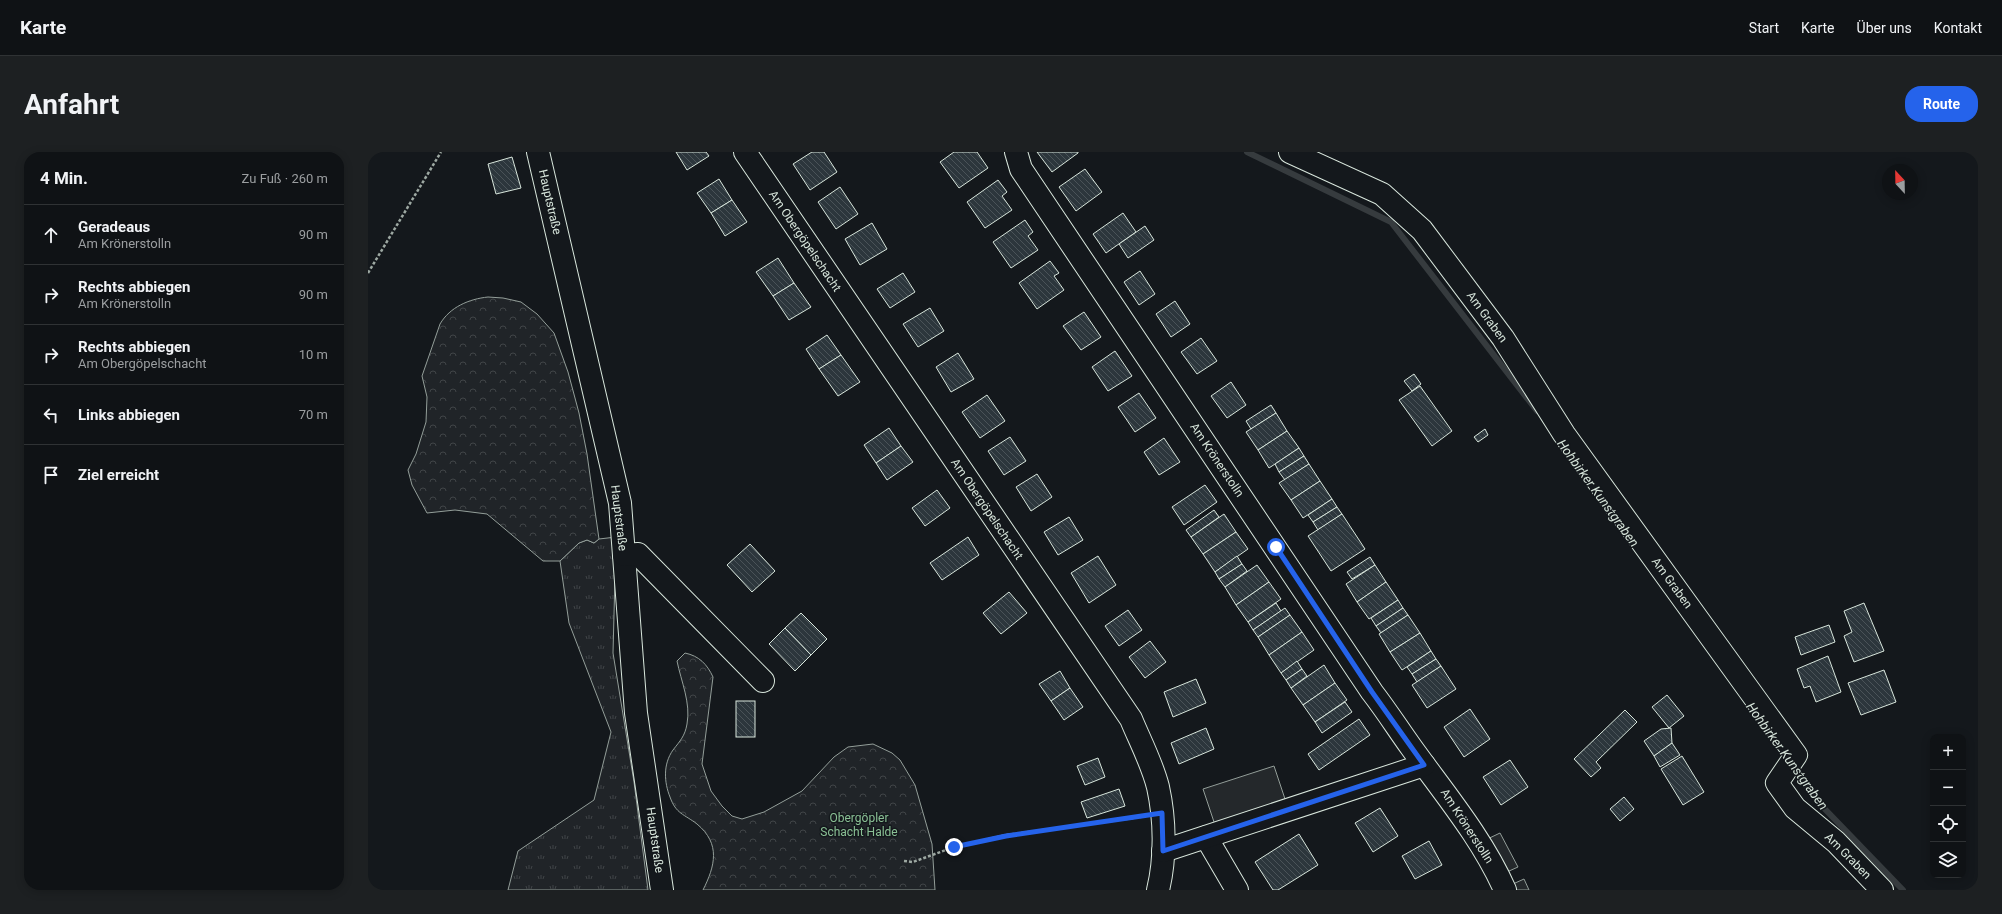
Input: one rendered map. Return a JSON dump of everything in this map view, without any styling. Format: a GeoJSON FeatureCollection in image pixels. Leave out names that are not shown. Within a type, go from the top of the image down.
{"type":"FeatureCollection","features":[{"type":"Feature","properties":{"kind":"street","name":"Hauptstraße"},"geometry":{"type":"LineString","coordinates":[[538,152],[620,503],[636,713],[662,890]]}},
{"type":"Feature","properties":{"kind":"street","name":"Am Obergöpelschacht"},"geometry":{"type":"LineString","coordinates":[[745,152],[1130,719],[1155,780],[1162,813],[1163,851],[1158,890]]}},
{"type":"Feature","properties":{"kind":"street","name":"Am Krönerstolln"},"geometry":{"type":"LineString","coordinates":[[1016,152],[1021,169],[1368,685],[1424,765],[1435,778],[1479,843],[1505,890]]}},
{"type":"Feature","properties":{"kind":"street","name":"Am Graben"},"geometry":{"type":"LineString","coordinates":[[1290,152],[1382,194],[1422,230],[1503,338],[1564,434],[1796,755],[1777,783],[1795,808],[1836,842],[1882,890]]}},
{"type":"Feature","properties":{"kind":"street"},"geometry":{"type":"LineString","coordinates":[[624,555],[638,554],[763,681]]}},
{"type":"Feature","properties":{"kind":"street"},"geometry":{"type":"LineString","coordinates":[[1163,851],[1424,765]]}},
{"type":"Feature","properties":{"kind":"street"},"geometry":{"type":"LineString","coordinates":[[1206,837],[1237,890]]}},
{"type":"Feature","properties":{"kind":"path"},"geometry":{"type":"LineString","coordinates":[[368,273],[441,152]]}},
{"type":"Feature","properties":{"kind":"path"},"geometry":{"type":"LineString","coordinates":[[904,861],[913,862],[954,847],[1006,836],[1162,813]]}},
{"type":"Feature","properties":{"kind":"path"},"geometry":{"type":"LineString","coordinates":[[954,847],[965,845]]}},
{"type":"Feature","properties":{"kind":"green space"},"geometry":{"type":"Polygon","coordinates":[[[488,297],[503,298],[521,302],[537,314],[554,333],[568,372],[579,413],[587,454],[599,539],[594,543],[587,540],[579,543],[560,561],[543,561],[487,514],[455,510],[427,513],[412,485],[408,470],[416,454],[426,422],[427,397],[422,376],[440,324],[449,313],[461,305],[488,297]]]}},
{"type":"Feature","properties":{"kind":"green space"},"geometry":{"type":"Polygon","coordinates":[[[616,537],[613,653],[634,782],[648,890],[508,890],[518,851],[594,800],[611,732],[569,623],[560,561],[579,543],[587,540],[594,543],[599,539],[616,537]]]}},
{"type":"Feature","properties":{"kind":"green space","name":"Obergöpler Schacht Halde"},"geometry":{"type":"Polygon","coordinates":[[[685,653],[690,654],[702,661],[713,677],[702,764],[711,791],[722,806],[732,816],[742,819],[764,812],[802,791],[834,757],[848,747],[873,744],[892,753],[900,760],[915,785],[932,844],[935,890],[703,890],[713,864],[713,847],[705,832],[697,824],[681,813],[672,803],[666,779],[667,761],[684,735],[687,724],[687,700],[677,661],[685,653]]]}},
{"type":"Feature","properties":{"kind":"shaded area"},"geometry":{"type":"Polygon","coordinates":[[[1274,766],[1287,805],[1216,828],[1203,789],[1274,766]]]}},
{"type":"Feature","properties":{"kind":"shaded area"},"geometry":{"type":"Polygon","coordinates":[[[1500,833],[1518,867],[1498,876],[1479,843],[1500,833]]]}},
{"type":"Feature","properties":{"kind":"shaded area"},"geometry":{"type":"Polygon","coordinates":[[[1524,879],[1529,890],[1505,890],[1504,888],[1524,879]]]}},
{"type":"Feature","properties":{"kind":"building"},"geometry":{"type":"Polygon","coordinates":[[[676,152],[706,152],[709,156],[687,170],[676,152]]]}},
{"type":"Feature","properties":{"kind":"building"},"geometry":{"type":"Polygon","coordinates":[[[812,152],[824,152],[837,172],[810,190],[793,164],[812,152]]]}},
{"type":"Feature","properties":{"kind":"building"},"geometry":{"type":"Polygon","coordinates":[[[954,152],[977,152],[988,168],[959,188],[940,162],[954,152]]]}},
{"type":"Feature","properties":{"kind":"building"},"geometry":{"type":"Polygon","coordinates":[[[1037,152],[1078,152],[1078,153],[1052,172],[1037,152]]]}},
{"type":"Feature","properties":{"kind":"building"},"geometry":{"type":"Polygon","coordinates":[[[512,157],[521,188],[496,194],[488,164],[512,157]]]}},
{"type":"Feature","properties":{"kind":"building"},"geometry":{"type":"Polygon","coordinates":[[[1085,169],[1102,192],[1076,211],[1059,187],[1085,169]]]}},
{"type":"Feature","properties":{"kind":"building"},"geometry":{"type":"Polygon","coordinates":[[[719,179],[732,200],[711,213],[697,193],[719,179]]]}},
{"type":"Feature","properties":{"kind":"building"},"geometry":{"type":"Polygon","coordinates":[[[998,180],[1007,192],[1002,196],[1012,210],[985,228],[967,202],[998,180]]]}},
{"type":"Feature","properties":{"kind":"building"},"geometry":{"type":"Polygon","coordinates":[[[840,187],[858,214],[836,229],[818,202],[840,187]]]}},
{"type":"Feature","properties":{"kind":"building"},"geometry":{"type":"Polygon","coordinates":[[[732,200],[747,222],[725,236],[711,213],[732,200]]]}},
{"type":"Feature","properties":{"kind":"building"},"geometry":{"type":"Polygon","coordinates":[[[1123,213],[1136,232],[1106,253],[1093,234],[1123,213]]]}},
{"type":"Feature","properties":{"kind":"building"},"geometry":{"type":"Polygon","coordinates":[[[1025,220],[1033,232],[1028,236],[1038,250],[1011,268],[993,242],[1025,220]]]}},
{"type":"Feature","properties":{"kind":"building"},"geometry":{"type":"Polygon","coordinates":[[[872,223],[887,249],[860,265],[845,239],[872,223]]]}},
{"type":"Feature","properties":{"kind":"building"},"geometry":{"type":"Polygon","coordinates":[[[1145,226],[1154,240],[1128,258],[1119,244],[1145,226]]]}},
{"type":"Feature","properties":{"kind":"building"},"geometry":{"type":"Polygon","coordinates":[[[778,258],[794,283],[773,296],[756,272],[778,258]]]}},
{"type":"Feature","properties":{"kind":"building"},"geometry":{"type":"Polygon","coordinates":[[[1050,261],[1059,273],[1054,276],[1064,290],[1037,309],[1019,283],[1050,261]]]}},
{"type":"Feature","properties":{"kind":"building"},"geometry":{"type":"Polygon","coordinates":[[[1140,271],[1155,294],[1139,305],[1124,282],[1140,271]]]}},
{"type":"Feature","properties":{"kind":"building"},"geometry":{"type":"Polygon","coordinates":[[[903,273],[915,292],[890,308],[877,289],[903,273]]]}},
{"type":"Feature","properties":{"kind":"building"},"geometry":{"type":"Polygon","coordinates":[[[794,283],[811,307],[789,320],[773,296],[794,283]]]}},
{"type":"Feature","properties":{"kind":"building"},"geometry":{"type":"Polygon","coordinates":[[[1175,301],[1190,324],[1171,337],[1156,314],[1175,301]]]}},
{"type":"Feature","properties":{"kind":"building"},"geometry":{"type":"Polygon","coordinates":[[[930,308],[944,331],[918,347],[903,324],[930,308]]]}},
{"type":"Feature","properties":{"kind":"building"},"geometry":{"type":"Polygon","coordinates":[[[1084,312],[1101,337],[1081,350],[1063,326],[1084,312]]]}},
{"type":"Feature","properties":{"kind":"building"},"geometry":{"type":"Polygon","coordinates":[[[827,335],[841,355],[819,369],[806,349],[827,335]]]}},
{"type":"Feature","properties":{"kind":"building"},"geometry":{"type":"Polygon","coordinates":[[[1201,338],[1217,361],[1197,374],[1181,352],[1201,338]]]}},
{"type":"Feature","properties":{"kind":"building"},"geometry":{"type":"Polygon","coordinates":[[[1115,351],[1132,376],[1108,391],[1092,367],[1115,351]]]}},
{"type":"Feature","properties":{"kind":"building"},"geometry":{"type":"Polygon","coordinates":[[[958,353],[974,379],[951,392],[936,367],[958,353]]]}},
{"type":"Feature","properties":{"kind":"building"},"geometry":{"type":"Polygon","coordinates":[[[841,355],[860,382],[838,396],[819,369],[841,355]]]}},
{"type":"Feature","properties":{"kind":"building"},"geometry":{"type":"Polygon","coordinates":[[[1414,374],[1421,384],[1412,391],[1404,381],[1414,374]]]}},
{"type":"Feature","properties":{"kind":"building"},"geometry":{"type":"Polygon","coordinates":[[[1231,382],[1246,405],[1227,418],[1211,396],[1231,382]]]}},
{"type":"Feature","properties":{"kind":"building"},"geometry":{"type":"Polygon","coordinates":[[[1420,386],[1452,431],[1432,446],[1399,400],[1420,386]]]}},
{"type":"Feature","properties":{"kind":"building"},"geometry":{"type":"Polygon","coordinates":[[[1139,393],[1156,418],[1135,432],[1118,407],[1139,393]]]}},
{"type":"Feature","properties":{"kind":"building"},"geometry":{"type":"Polygon","coordinates":[[[987,395],[1005,421],[980,438],[962,412],[987,395]]]}},
{"type":"Feature","properties":{"kind":"building"},"geometry":{"type":"Polygon","coordinates":[[[1271,405],[1276,413],[1251,429],[1246,421],[1271,405]]]}},
{"type":"Feature","properties":{"kind":"building"},"geometry":{"type":"Polygon","coordinates":[[[1276,413],[1287,431],[1258,450],[1246,432],[1276,413]]]}},
{"type":"Feature","properties":{"kind":"building"},"geometry":{"type":"Polygon","coordinates":[[[889,428],[901,446],[876,463],[864,445],[889,428]]]}},
{"type":"Feature","properties":{"kind":"building"},"geometry":{"type":"Polygon","coordinates":[[[1485,429],[1488,435],[1478,442],[1474,437],[1485,429]]]}},
{"type":"Feature","properties":{"kind":"building"},"geometry":{"type":"Polygon","coordinates":[[[1287,431],[1299,448],[1269,468],[1258,450],[1287,431]]]}},
{"type":"Feature","properties":{"kind":"building"},"geometry":{"type":"Polygon","coordinates":[[[1010,437],[1026,461],[1004,475],[988,451],[1010,437]]]}},
{"type":"Feature","properties":{"kind":"building"},"geometry":{"type":"Polygon","coordinates":[[[1164,438],[1180,462],[1159,475],[1144,452],[1164,438]]]}},
{"type":"Feature","properties":{"kind":"building"},"geometry":{"type":"Polygon","coordinates":[[[901,446],[913,462],[887,480],[876,463],[901,446]]]}},
{"type":"Feature","properties":{"kind":"building"},"geometry":{"type":"Polygon","coordinates":[[[1299,448],[1304,456],[1279,472],[1275,464],[1299,448]]]}},
{"type":"Feature","properties":{"kind":"building"},"geometry":{"type":"Polygon","coordinates":[[[1304,456],[1309,464],[1285,480],[1279,472],[1304,456]]]}},
{"type":"Feature","properties":{"kind":"building"},"geometry":{"type":"Polygon","coordinates":[[[1309,464],[1320,481],[1291,500],[1279,483],[1309,464]]]}},
{"type":"Feature","properties":{"kind":"building"},"geometry":{"type":"Polygon","coordinates":[[[1037,474],[1052,497],[1031,511],[1016,487],[1037,474]]]}},
{"type":"Feature","properties":{"kind":"building"},"geometry":{"type":"Polygon","coordinates":[[[1320,481],[1332,499],[1303,518],[1291,500],[1320,481]]]}},
{"type":"Feature","properties":{"kind":"building"},"geometry":{"type":"Polygon","coordinates":[[[1205,485],[1217,502],[1184,525],[1172,507],[1205,485]]]}},
{"type":"Feature","properties":{"kind":"building"},"geometry":{"type":"Polygon","coordinates":[[[937,490],[950,508],[925,526],[912,508],[937,490]]]}},
{"type":"Feature","properties":{"kind":"building"},"geometry":{"type":"Polygon","coordinates":[[[1332,499],[1337,507],[1313,522],[1308,515],[1332,499]]]}},
{"type":"Feature","properties":{"kind":"building"},"geometry":{"type":"Polygon","coordinates":[[[1337,507],[1342,514],[1318,530],[1313,522],[1337,507]]]}},
{"type":"Feature","properties":{"kind":"building"},"geometry":{"type":"Polygon","coordinates":[[[1214,510],[1219,517],[1191,537],[1186,530],[1214,510]]]}},
{"type":"Feature","properties":{"kind":"building"},"geometry":{"type":"Polygon","coordinates":[[[1224,514],[1236,532],[1203,554],[1191,537],[1224,514]]]}},
{"type":"Feature","properties":{"kind":"building"},"geometry":{"type":"Polygon","coordinates":[[[1342,514],[1365,549],[1331,571],[1308,536],[1342,514]]]}},
{"type":"Feature","properties":{"kind":"building"},"geometry":{"type":"Polygon","coordinates":[[[1069,517],[1083,540],[1058,555],[1044,532],[1069,517]]]}},
{"type":"Feature","properties":{"kind":"building"},"geometry":{"type":"Polygon","coordinates":[[[1236,532],[1248,549],[1215,572],[1203,554],[1236,532]]]}},
{"type":"Feature","properties":{"kind":"building"},"geometry":{"type":"Polygon","coordinates":[[[968,537],[979,555],[942,580],[930,563],[968,537]]]}},
{"type":"Feature","properties":{"kind":"building"},"geometry":{"type":"Polygon","coordinates":[[[750,544],[775,571],[752,592],[727,565],[750,544]]]}},
{"type":"Feature","properties":{"kind":"building"},"geometry":{"type":"Polygon","coordinates":[[[1098,556],[1116,585],[1089,603],[1071,573],[1098,556]]]}},
{"type":"Feature","properties":{"kind":"building"},"geometry":{"type":"Polygon","coordinates":[[[1237,556],[1242,564],[1219,579],[1215,572],[1237,556]]]}},
{"type":"Feature","properties":{"kind":"building"},"geometry":{"type":"Polygon","coordinates":[[[1370,557],[1375,565],[1352,579],[1347,572],[1370,557]]]}},
{"type":"Feature","properties":{"kind":"building"},"geometry":{"type":"Polygon","coordinates":[[[1242,564],[1247,571],[1225,587],[1219,579],[1242,564]]]}},
{"type":"Feature","properties":{"kind":"building"},"geometry":{"type":"Polygon","coordinates":[[[1257,565],[1269,582],[1236,605],[1225,587],[1257,565]]]}},
{"type":"Feature","properties":{"kind":"building"},"geometry":{"type":"Polygon","coordinates":[[[1375,565],[1386,582],[1357,602],[1346,584],[1375,565]]]}},
{"type":"Feature","properties":{"kind":"building"},"geometry":{"type":"Polygon","coordinates":[[[1269,582],[1281,599],[1248,622],[1236,605],[1269,582]]]}},
{"type":"Feature","properties":{"kind":"building"},"geometry":{"type":"Polygon","coordinates":[[[1386,582],[1398,600],[1369,619],[1357,602],[1386,582]]]}},
{"type":"Feature","properties":{"kind":"building"},"geometry":{"type":"Polygon","coordinates":[[[1009,592],[1027,613],[1001,634],[983,613],[1009,592]]]}},
{"type":"Feature","properties":{"kind":"building"},"geometry":{"type":"Polygon","coordinates":[[[1398,600],[1403,608],[1376,626],[1371,618],[1398,600]]]}},
{"type":"Feature","properties":{"kind":"building"},"geometry":{"type":"Polygon","coordinates":[[[1276,603],[1281,611],[1253,630],[1248,622],[1276,603]]]}},
{"type":"Feature","properties":{"kind":"building"},"geometry":{"type":"Polygon","coordinates":[[[1864,603],[1884,651],[1854,662],[1844,636],[1852,632],[1844,611],[1864,603]]]}},
{"type":"Feature","properties":{"kind":"building"},"geometry":{"type":"Polygon","coordinates":[[[1285,608],[1290,615],[1258,637],[1253,630],[1285,608]]]}},
{"type":"Feature","properties":{"kind":"building"},"geometry":{"type":"Polygon","coordinates":[[[1403,608],[1408,615],[1381,633],[1376,626],[1403,608]]]}},
{"type":"Feature","properties":{"kind":"building"},"geometry":{"type":"Polygon","coordinates":[[[1128,610],[1142,630],[1119,646],[1105,626],[1128,610]]]}},
{"type":"Feature","properties":{"kind":"building"},"geometry":{"type":"Polygon","coordinates":[[[801,613],[827,639],[811,655],[785,628],[801,613]]]}},
{"type":"Feature","properties":{"kind":"building"},"geometry":{"type":"Polygon","coordinates":[[[1290,615],[1302,632],[1269,655],[1258,637],[1290,615]]]}},
{"type":"Feature","properties":{"kind":"building"},"geometry":{"type":"Polygon","coordinates":[[[1408,615],[1420,633],[1390,652],[1379,634],[1408,615]]]}},
{"type":"Feature","properties":{"kind":"building"},"geometry":{"type":"Polygon","coordinates":[[[1829,625],[1835,642],[1801,655],[1795,637],[1829,625]]]}},
{"type":"Feature","properties":{"kind":"building"},"geometry":{"type":"Polygon","coordinates":[[[785,628],[811,655],[795,671],[769,644],[785,628]]]}},
{"type":"Feature","properties":{"kind":"building"},"geometry":{"type":"Polygon","coordinates":[[[1302,632],[1314,650],[1281,673],[1269,655],[1302,632]]]}},
{"type":"Feature","properties":{"kind":"building"},"geometry":{"type":"Polygon","coordinates":[[[1420,633],[1431,651],[1402,670],[1390,652],[1420,633]]]}},
{"type":"Feature","properties":{"kind":"building"},"geometry":{"type":"Polygon","coordinates":[[[1150,641],[1166,662],[1145,678],[1129,657],[1150,641]]]}},
{"type":"Feature","properties":{"kind":"building"},"geometry":{"type":"Polygon","coordinates":[[[1431,651],[1436,659],[1412,674],[1407,667],[1431,651]]]}},
{"type":"Feature","properties":{"kind":"building"},"geometry":{"type":"Polygon","coordinates":[[[1828,656],[1841,692],[1816,702],[1810,686],[1804,688],[1797,669],[1828,656]]]}},
{"type":"Feature","properties":{"kind":"building"},"geometry":{"type":"Polygon","coordinates":[[[1436,659],[1441,666],[1417,682],[1412,674],[1436,659]]]}},
{"type":"Feature","properties":{"kind":"building"},"geometry":{"type":"Polygon","coordinates":[[[1297,661],[1302,669],[1286,680],[1281,673],[1297,661]]]}},
{"type":"Feature","properties":{"kind":"building"},"geometry":{"type":"Polygon","coordinates":[[[1324,665],[1335,683],[1303,705],[1291,688],[1324,665]]]}},
{"type":"Feature","properties":{"kind":"building"},"geometry":{"type":"Polygon","coordinates":[[[1441,666],[1456,689],[1427,708],[1412,685],[1441,666]]]}},
{"type":"Feature","properties":{"kind":"building"},"geometry":{"type":"Polygon","coordinates":[[[1302,669],[1307,676],[1291,688],[1286,680],[1302,669]]]}},
{"type":"Feature","properties":{"kind":"building"},"geometry":{"type":"Polygon","coordinates":[[[1884,670],[1896,702],[1861,715],[1848,683],[1884,670]]]}},
{"type":"Feature","properties":{"kind":"building"},"geometry":{"type":"Polygon","coordinates":[[[1060,671],[1070,688],[1051,701],[1039,684],[1060,671]]]}},
{"type":"Feature","properties":{"kind":"building"},"geometry":{"type":"Polygon","coordinates":[[[1196,679],[1206,703],[1173,717],[1164,692],[1196,679]]]}},
{"type":"Feature","properties":{"kind":"building"},"geometry":{"type":"Polygon","coordinates":[[[1335,683],[1347,700],[1315,722],[1303,705],[1335,683]]]}},
{"type":"Feature","properties":{"kind":"building"},"geometry":{"type":"Polygon","coordinates":[[[1070,688],[1083,707],[1064,720],[1051,701],[1070,688]]]}},
{"type":"Feature","properties":{"kind":"building"},"geometry":{"type":"Polygon","coordinates":[[[1667,695],[1684,716],[1669,728],[1652,707],[1667,695]]]}},
{"type":"Feature","properties":{"kind":"building"},"geometry":{"type":"Polygon","coordinates":[[[736,701],[755,701],[755,737],[736,737],[736,701]]]}},
{"type":"Feature","properties":{"kind":"building"},"geometry":{"type":"Polygon","coordinates":[[[1345,702],[1352,712],[1322,733],[1315,722],[1345,702]]]}},
{"type":"Feature","properties":{"kind":"building"},"geometry":{"type":"Polygon","coordinates":[[[1470,709],[1490,739],[1464,757],[1444,727],[1470,709]]]}},
{"type":"Feature","properties":{"kind":"building"},"geometry":{"type":"Polygon","coordinates":[[[1625,710],[1637,722],[1596,762],[1601,768],[1591,777],[1574,759],[1625,710]]]}},
{"type":"Feature","properties":{"kind":"building"},"geometry":{"type":"Polygon","coordinates":[[[1359,719],[1370,735],[1319,770],[1308,754],[1359,719]]]}},
{"type":"Feature","properties":{"kind":"building"},"geometry":{"type":"Polygon","coordinates":[[[1206,728],[1214,749],[1179,764],[1171,743],[1206,728]]]}},
{"type":"Feature","properties":{"kind":"building"},"geometry":{"type":"Polygon","coordinates":[[[1671,728],[1672,743],[1654,756],[1644,741],[1661,729],[1671,728]]]}},
{"type":"Feature","properties":{"kind":"building"},"geometry":{"type":"Polygon","coordinates":[[[1672,743],[1680,755],[1660,767],[1654,756],[1672,743]]]}},
{"type":"Feature","properties":{"kind":"building"},"geometry":{"type":"Polygon","coordinates":[[[1682,756],[1704,792],[1683,805],[1661,769],[1682,756]]]}},
{"type":"Feature","properties":{"kind":"building"},"geometry":{"type":"Polygon","coordinates":[[[1098,758],[1105,777],[1085,785],[1077,766],[1098,758]]]}},
{"type":"Feature","properties":{"kind":"building"},"geometry":{"type":"Polygon","coordinates":[[[1510,760],[1528,787],[1501,805],[1483,777],[1510,760]]]}},
{"type":"Feature","properties":{"kind":"building"},"geometry":{"type":"Polygon","coordinates":[[[1119,789],[1125,806],[1087,818],[1081,802],[1119,789]]]}},
{"type":"Feature","properties":{"kind":"building"},"geometry":{"type":"Polygon","coordinates":[[[1624,797],[1634,809],[1620,821],[1610,809],[1624,797]]]}},
{"type":"Feature","properties":{"kind":"building"},"geometry":{"type":"Polygon","coordinates":[[[1380,808],[1398,836],[1373,852],[1355,823],[1380,808]]]}},
{"type":"Feature","properties":{"kind":"building"},"geometry":{"type":"Polygon","coordinates":[[[1299,834],[1318,865],[1278,890],[1273,890],[1255,862],[1299,834]]]}},
{"type":"Feature","properties":{"kind":"building"},"geometry":{"type":"Polygon","coordinates":[[[1429,841],[1442,865],[1415,879],[1402,856],[1429,841]]]}},
{"type":"Feature","properties":{"kind":"waterway","name":"Hohbirker Kunstgraben"},"geometry":{"type":"LineString","coordinates":[[1247,152],[1391,222],[1537,411]]}},
{"type":"Feature","properties":{"kind":"waterway","name":"Hohbirker Kunstgraben"},"geometry":{"type":"LineString","coordinates":[[1792,766],[1820,804],[1903,890]]}},
{"type":"Feature","properties":{"kind":"route"},"geometry":{"type":"LineString","coordinates":[[954,847],[1006,836],[1162,813],[1163,851],[1424,765],[1372,692],[1276,547]]}}]}
